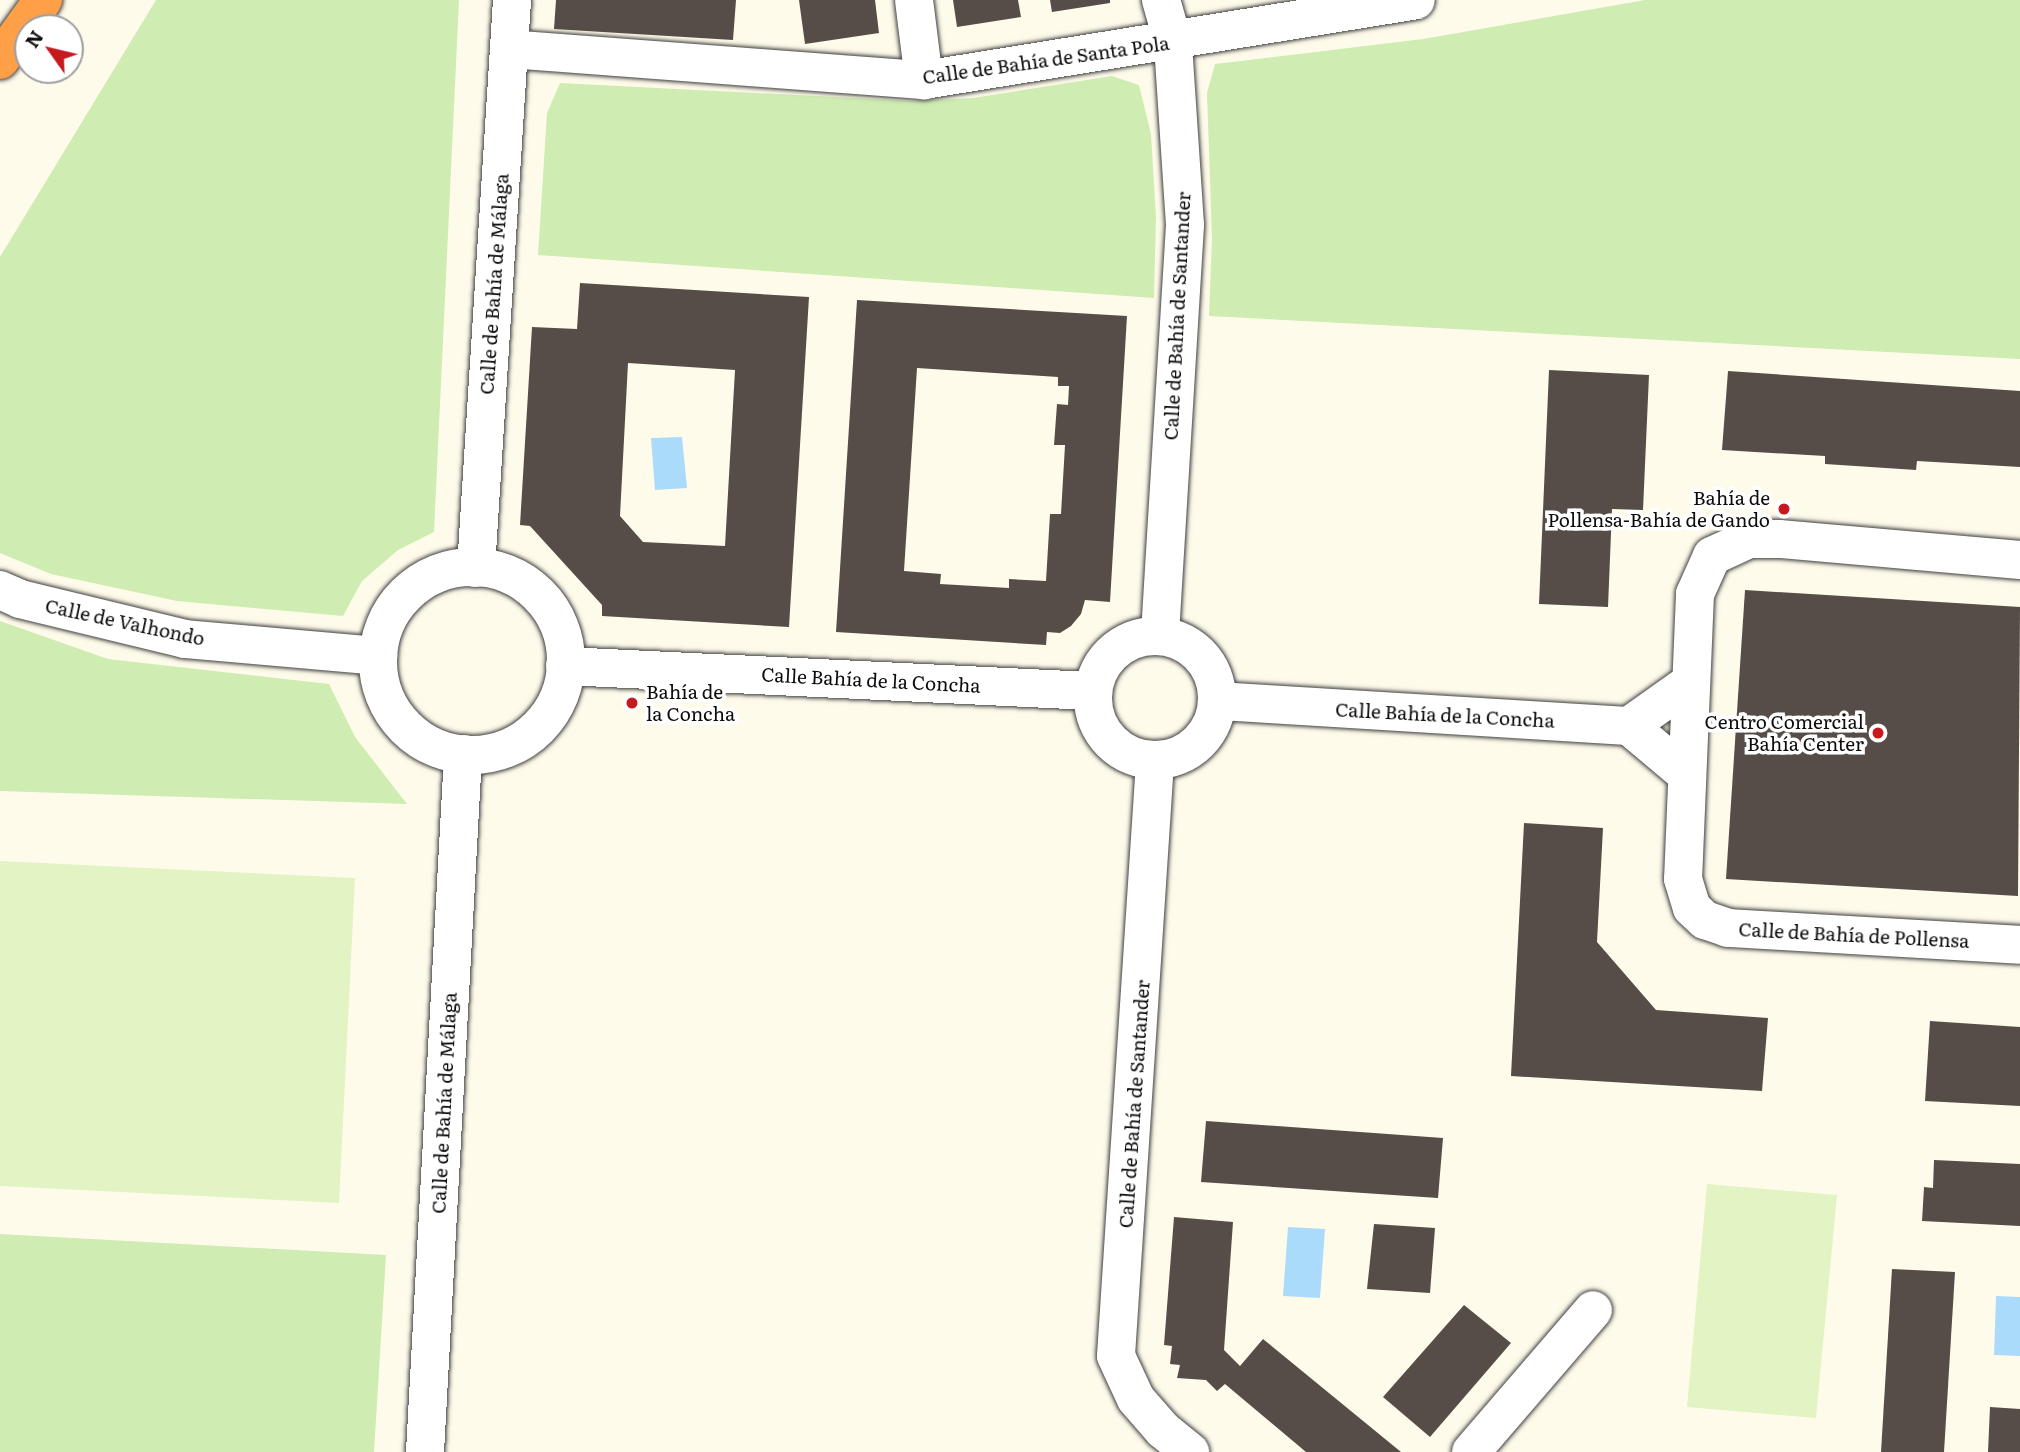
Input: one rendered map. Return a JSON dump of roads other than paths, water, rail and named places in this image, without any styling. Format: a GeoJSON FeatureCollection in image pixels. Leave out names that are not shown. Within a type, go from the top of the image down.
{"type":"FeatureCollection","features":[{"type":"Feature","properties":{"kind":"highway"},"geometry":{"type":"LineString","coordinates":[[0,60],[43,0]]}},
{"type":"Feature","properties":{"kind":"street","name":"Calle de Bahía de Málaga"},"geometry":{"type":"LineString","coordinates":[[476,568],[512,0]]}},
{"type":"Feature","properties":{"kind":"street"},"geometry":{"type":"LineString","coordinates":[[914,0],[924,80]]}},
{"type":"Feature","properties":{"kind":"street","name":"Calle de Bahía de Santander"},"geometry":{"type":"LineString","coordinates":[[1160,634],[1185,225],[1173,42],[1161,0]]}},
{"type":"Feature","properties":{"kind":"street","name":"Calle de Bahía de Santa Pola"},"geometry":{"type":"LineString","coordinates":[[509,49],[924,80],[1173,42],[1414,0]]}},
{"type":"Feature","properties":{"kind":"street","name":"Calle de Bahía de Pollensa"},"geometry":{"type":"LineString","coordinates":[[2020,560],[1749,538],[1712,556],[1695,594],[1683,879],[1692,908],[1705,920],[1728,928],[2020,945]]}},
{"type":"Feature","properties":{"kind":"street"},"geometry":{"type":"LineString","coordinates":[[476,568],[497,570],[529,585],[551,609],[564,638],[565,666],[558,700],[540,726],[516,745],[486,755],[463,754],[429,746],[407,730],[390,708],[380,683],[378,656],[384,629],[397,604],[417,585],[442,572],[476,568]]}},
{"type":"Feature","properties":{"kind":"street","name":"Calle de Valhondo"},"geometry":{"type":"LineString","coordinates":[[0,590],[20,599],[186,639],[378,656]]}},
{"type":"Feature","properties":{"kind":"street"},"geometry":{"type":"LineString","coordinates":[[1160,634],[1192,647],[1206,662],[1216,680],[1219,701],[1205,737],[1190,750],[1155,762],[1133,756],[1109,739],[1095,714],[1092,691],[1098,672],[1112,653],[1131,640],[1160,634]]}},
{"type":"Feature","properties":{"kind":"street","name":"Calle Bahía de la Concha"},"geometry":{"type":"LineString","coordinates":[[565,666],[1092,691]]}},
{"type":"Feature","properties":{"kind":"street"},"geometry":{"type":"LineString","coordinates":[[1686,774],[1629,726],[1691,682]]}},
{"type":"Feature","properties":{"kind":"street","name":"Calle Bahía de la Concha"},"geometry":{"type":"LineString","coordinates":[[1219,701],[1629,726]]}},
{"type":"Feature","properties":{"kind":"street","name":"Calle de Bahía de Málaga"},"geometry":{"type":"LineString","coordinates":[[425,1452],[463,754]]}},
{"type":"Feature","properties":{"kind":"street","name":"Calle de Bahía de Santander"},"geometry":{"type":"LineString","coordinates":[[1155,762],[1116,1356],[1136,1399],[1166,1445]]}},
{"type":"Feature","properties":{"kind":"street"},"geometry":{"type":"LineString","coordinates":[[1471,1452],[1593,1310]]}},
{"type":"Feature","properties":{"kind":"water"},"geometry":{"type":"Polygon","coordinates":[[[682,437],[687,488],[655,490],[651,438],[682,437]]]}},
{"type":"Feature","properties":{"kind":"water"},"geometry":{"type":"Polygon","coordinates":[[[1288,1227],[1325,1229],[1320,1298],[1283,1296],[1288,1227]]]}},
{"type":"Feature","properties":{"kind":"water"},"geometry":{"type":"Polygon","coordinates":[[[1996,1296],[2020,1297],[2020,1356],[1994,1355],[1996,1296]]]}},
{"type":"Feature","properties":{"kind":"place","name":"Bahía de Pollensa-Bahía de Gando"},"geometry":{"type":"Point","coordinates":[1784,509]}},
{"type":"Feature","properties":{"kind":"place","name":"Bahía de la Concha"},"geometry":{"type":"Point","coordinates":[632,703]}},
{"type":"Feature","properties":{"kind":"place","name":"Centro Comercial Bahía Center"},"geometry":{"type":"Point","coordinates":[1878,733]}}]}
